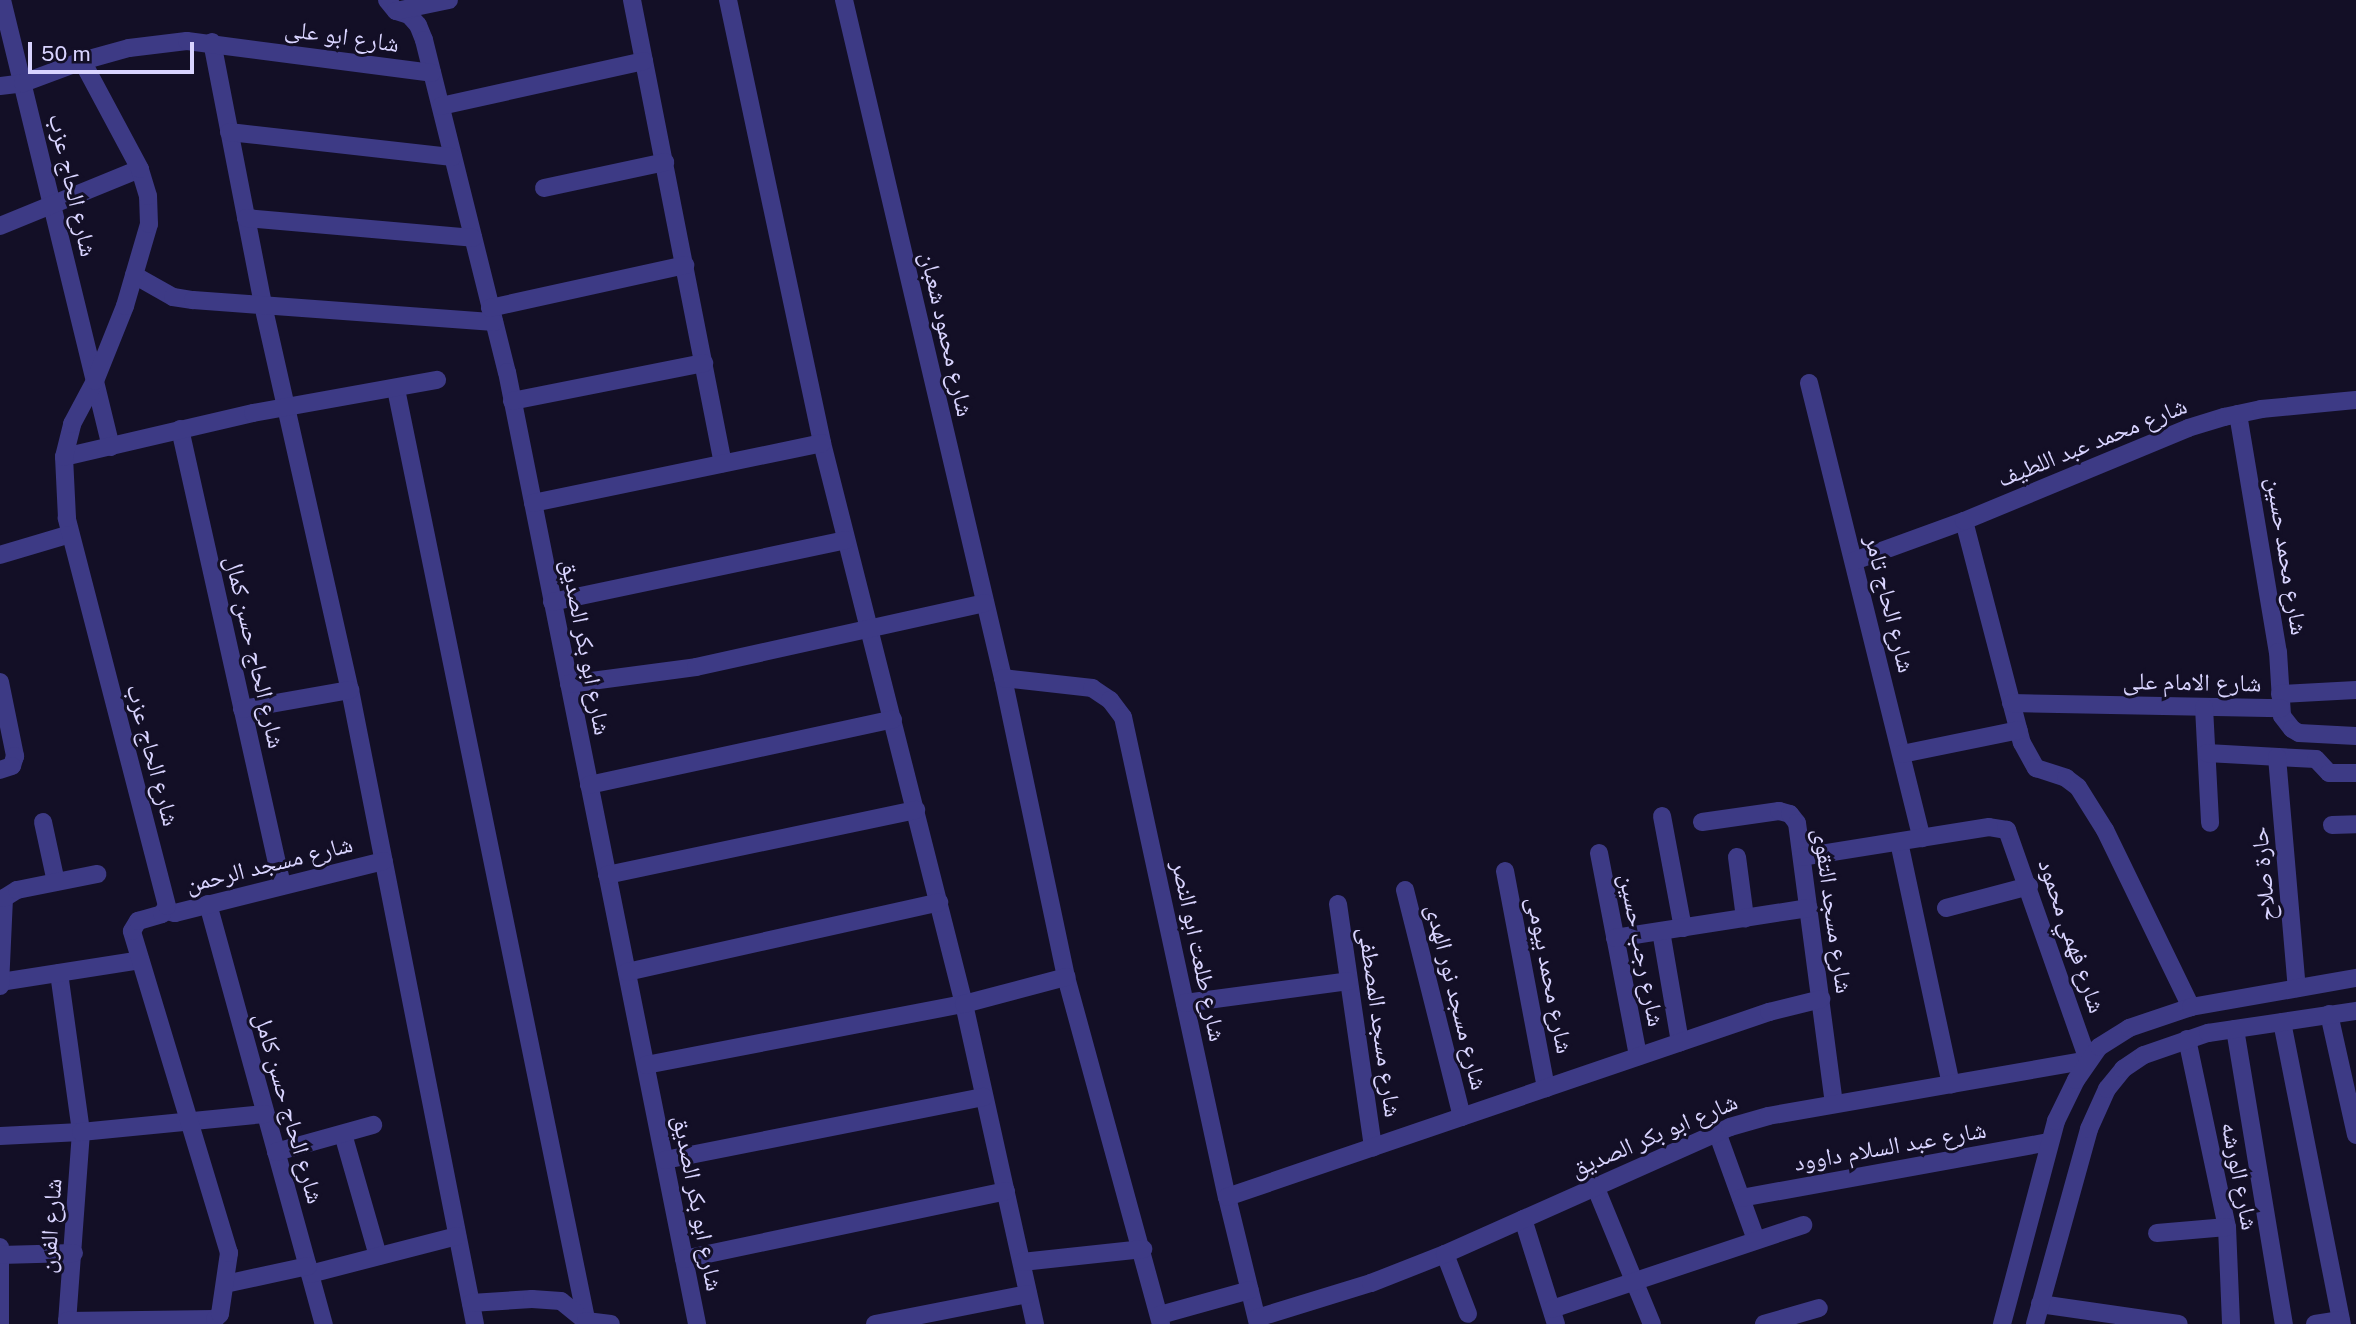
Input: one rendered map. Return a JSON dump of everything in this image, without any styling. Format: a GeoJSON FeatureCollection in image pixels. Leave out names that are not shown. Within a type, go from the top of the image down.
{"type":"FeatureCollection","features":[{"type":"Feature","properties":{"kind":"street","name":"شارع الحاج عزب"},"geometry":{"type":"LineString","coordinates":[[2,0],[111,447]]}},
{"type":"Feature","properties":{"kind":"street"},"geometry":{"type":"LineString","coordinates":[[632,0],[723,463]]}},
{"type":"Feature","properties":{"kind":"street"},"geometry":{"type":"LineString","coordinates":[[727,0],[822,443],[871,628],[964,1004],[1035,1324]]}},
{"type":"Feature","properties":{"kind":"street","name":"شارع محمود شعبان"},"geometry":{"type":"LineString","coordinates":[[844,0],[1003,678],[1066,976],[1161,1319]]}},
{"type":"Feature","properties":{"kind":"street"},"geometry":{"type":"LineString","coordinates":[[391,5],[444,1]]}},
{"type":"Feature","properties":{"kind":"street","name":"شارع ابو بكر الصديق"},"geometry":{"type":"LineString","coordinates":[[391,5],[418,25],[512,401],[697,1324]]}},
{"type":"Feature","properties":{"kind":"street","name":"شارع ابو على"},"geometry":{"type":"LineString","coordinates":[[0,86],[23,83],[82,61],[129,48],[187,41],[212,42],[432,74]]}},
{"type":"Feature","properties":{"kind":"street"},"geometry":{"type":"LineString","coordinates":[[212,42],[263,305],[350,690],[475,1324]]}},
{"type":"Feature","properties":{"kind":"street","name":"شارع الحاج عزب"},"geometry":{"type":"LineString","coordinates":[[82,61],[140,169],[148,196],[149,225],[134,275],[95,381],[72,424],[64,457],[69,534],[167,906],[166,911]]}},
{"type":"Feature","properties":{"kind":"street"},"geometry":{"type":"LineString","coordinates":[[440,106],[644,61]]}},
{"type":"Feature","properties":{"kind":"street"},"geometry":{"type":"LineString","coordinates":[[229,132],[453,157]]}},
{"type":"Feature","properties":{"kind":"street"},"geometry":{"type":"LineString","coordinates":[[544,188],[664,162]]}},
{"type":"Feature","properties":{"kind":"street"},"geometry":{"type":"LineString","coordinates":[[0,226],[140,169]]}},
{"type":"Feature","properties":{"kind":"street"},"geometry":{"type":"LineString","coordinates":[[246,218],[473,238]]}},
{"type":"Feature","properties":{"kind":"street"},"geometry":{"type":"LineString","coordinates":[[134,275],[173,297],[263,305],[492,315],[685,265]]}},
{"type":"Feature","properties":{"kind":"street"},"geometry":{"type":"LineString","coordinates":[[512,401],[704,363]]}},
{"type":"Feature","properties":{"kind":"street"},"geometry":{"type":"LineString","coordinates":[[64,457],[286,407],[437,380]]}},
{"type":"Feature","properties":{"kind":"street","name":"شارع الحاج تامر"},"geometry":{"type":"LineString","coordinates":[[1809,383],[1922,838]]}},
{"type":"Feature","properties":{"kind":"street"},"geometry":{"type":"LineString","coordinates":[[396,389],[587,1322]]}},
{"type":"Feature","properties":{"kind":"street","name":"شارع محمد عبد اللطيف"},"geometry":{"type":"LineString","coordinates":[[1854,561],[1964,521],[2188,428],[2238,414],[2356,400]]}},
{"type":"Feature","properties":{"kind":"street","name":"شارع محمد حسين"},"geometry":{"type":"LineString","coordinates":[[2238,414],[2273,624],[2281,701]]}},
{"type":"Feature","properties":{"kind":"street","name":"شارع الحاج حسن كمال"},"geometry":{"type":"LineString","coordinates":[[180,429],[282,886]]}},
{"type":"Feature","properties":{"kind":"street"},"geometry":{"type":"LineString","coordinates":[[533,503],[822,443]]}},
{"type":"Feature","properties":{"kind":"street"},"geometry":{"type":"LineString","coordinates":[[1964,521],[2011,703],[2019,730],[2036,768],[2066,778],[2078,787],[2105,830],[2191,1007]]}},
{"type":"Feature","properties":{"kind":"street"},"geometry":{"type":"LineString","coordinates":[[0,555],[69,534]]}},
{"type":"Feature","properties":{"kind":"street"},"geometry":{"type":"LineString","coordinates":[[552,602],[846,540]]}},
{"type":"Feature","properties":{"kind":"street"},"geometry":{"type":"LineString","coordinates":[[569,684],[696,667],[985,603]]}},
{"type":"Feature","properties":{"kind":"street","name":"شارع طلعت ابو النصر"},"geometry":{"type":"LineString","coordinates":[[1003,678],[1092,688],[1110,700],[1123,717],[1227,1197],[1257,1321]]}},
{"type":"Feature","properties":{"kind":"street"},"geometry":{"type":"LineString","coordinates":[[0,682],[15,756],[12,766],[0,770]]}},
{"type":"Feature","properties":{"kind":"street"},"geometry":{"type":"LineString","coordinates":[[243,709],[350,690]]}},
{"type":"Feature","properties":{"kind":"street"},"geometry":{"type":"LineString","coordinates":[[2281,701],[2356,690]]}},
{"type":"Feature","properties":{"kind":"street","name":"شارع الامام على"},"geometry":{"type":"LineString","coordinates":[[2011,703],[2204,707],[2281,701],[2286,723],[2299,733],[2356,736]]}},
{"type":"Feature","properties":{"kind":"street"},"geometry":{"type":"LineString","coordinates":[[2204,707],[2210,823]]}},
{"type":"Feature","properties":{"kind":"street"},"geometry":{"type":"LineString","coordinates":[[589,785],[893,719]]}},
{"type":"Feature","properties":{"kind":"street"},"geometry":{"type":"LineString","coordinates":[[1902,754],[2019,730]]}},
{"type":"Feature","properties":{"kind":"street"},"geometry":{"type":"LineString","coordinates":[[2207,753],[2316,758],[2329,773],[2356,773]]}},
{"type":"Feature","properties":{"kind":"street","name":"حارة صلاح"},"geometry":{"type":"LineString","coordinates":[[2277,757],[2297,988]]}},
{"type":"Feature","properties":{"kind":"street"},"geometry":{"type":"LineString","coordinates":[[607,875],[916,810]]}},
{"type":"Feature","properties":{"kind":"street","name":"شارع مسجد التقوى"},"geometry":{"type":"LineString","coordinates":[[1702,822],[1784,812],[1797,823],[1834,1104]]}},
{"type":"Feature","properties":{"kind":"street"},"geometry":{"type":"LineString","coordinates":[[1662,816],[1683,928]]}},
{"type":"Feature","properties":{"kind":"street"},"geometry":{"type":"LineString","coordinates":[[43,822],[56,883]]}},
{"type":"Feature","properties":{"kind":"street"},"geometry":{"type":"LineString","coordinates":[[2332,825],[2356,824]]}},
{"type":"Feature","properties":{"kind":"street","name":"شارع فهمي محمود"},"geometry":{"type":"LineString","coordinates":[[1922,838],[1989,827],[2007,830],[2088,1060]]}},
{"type":"Feature","properties":{"kind":"street"},"geometry":{"type":"LineString","coordinates":[[1802,857],[1922,838]]}},
{"type":"Feature","properties":{"kind":"street"},"geometry":{"type":"LineString","coordinates":[[1899,842],[1951,1084]]}},
{"type":"Feature","properties":{"kind":"street","name":"شارع رجب حسين"},"geometry":{"type":"LineString","coordinates":[[1599,853],[1638,1056]]}},
{"type":"Feature","properties":{"kind":"street"},"geometry":{"type":"LineString","coordinates":[[1737,857],[1745,918]]}},
{"type":"Feature","properties":{"kind":"street","name":"شارع مسجد الرحمن"},"geometry":{"type":"LineString","coordinates":[[166,911],[175,913],[384,860]]}},
{"type":"Feature","properties":{"kind":"street","name":"شارع محمد بيومى"},"geometry":{"type":"LineString","coordinates":[[1505,871],[1546,1088]]}},
{"type":"Feature","properties":{"kind":"street"},"geometry":{"type":"LineString","coordinates":[[97,874],[4,893],[0,984],[140,960]]}},
{"type":"Feature","properties":{"kind":"street"},"geometry":{"type":"LineString","coordinates":[[1946,908],[2029,887]]}},
{"type":"Feature","properties":{"kind":"street","name":"شارع مسجد نور الهدى"},"geometry":{"type":"LineString","coordinates":[[1405,890],[1462,1117]]}},
{"type":"Feature","properties":{"kind":"street"},"geometry":{"type":"LineString","coordinates":[[627,972],[939,902]]}},
{"type":"Feature","properties":{"kind":"street","name":"شارع الحاج حسن كامل"},"geometry":{"type":"LineString","coordinates":[[208,904],[324,1324]]}},
{"type":"Feature","properties":{"kind":"street","name":"شارع مسجد المصطفى"},"geometry":{"type":"LineString","coordinates":[[1338,904],[1373,1147]]}},
{"type":"Feature","properties":{"kind":"street"},"geometry":{"type":"LineString","coordinates":[[1615,939],[1809,908]]}},
{"type":"Feature","properties":{"kind":"street"},"geometry":{"type":"LineString","coordinates":[[67,1323],[208,1321],[220,1314],[229,1264],[227,1242],[132,931],[134,925],[166,911]]}},
{"type":"Feature","properties":{"kind":"street"},"geometry":{"type":"LineString","coordinates":[[1661,931],[1680,1042]]}},
{"type":"Feature","properties":{"kind":"street","name":"شارع الفرن"},"geometry":{"type":"LineString","coordinates":[[59,973],[81,1132],[67,1323]]}},
{"type":"Feature","properties":{"kind":"street"},"geometry":{"type":"LineString","coordinates":[[646,1065],[964,1004],[1066,976]]}},
{"type":"Feature","properties":{"kind":"street"},"geometry":{"type":"LineString","coordinates":[[2002,1324],[2048,1142],[2065,1100],[2088,1060],[2099,1047],[2129,1028],[2191,1007],[2356,978]]}},
{"type":"Feature","properties":{"kind":"street"},"geometry":{"type":"LineString","coordinates":[[1185,1003],[1349,981]]}},
{"type":"Feature","properties":{"kind":"street"},"geometry":{"type":"LineString","coordinates":[[1227,1197],[1786,1006],[1821,999]]}},
{"type":"Feature","properties":{"kind":"street"},"geometry":{"type":"LineString","coordinates":[[2035,1324],[2083,1146],[2107,1089],[2123,1069],[2144,1055],[2187,1039],[2356,1011]]}},
{"type":"Feature","properties":{"kind":"street"},"geometry":{"type":"LineString","coordinates":[[2329,1014],[2356,1135]]}},
{"type":"Feature","properties":{"kind":"street"},"geometry":{"type":"LineString","coordinates":[[2282,1022],[2342,1322],[2315,1324]]}},
{"type":"Feature","properties":{"kind":"street"},"geometry":{"type":"LineString","coordinates":[[2235,1029],[2284,1324]]}},
{"type":"Feature","properties":{"kind":"street","name":"شارع الورشه"},"geometry":{"type":"LineString","coordinates":[[2187,1039],[2227,1227],[2231,1257],[2231,1324]]}},
{"type":"Feature","properties":{"kind":"street","name":"شارع ابو بكر الصديق"},"geometry":{"type":"LineString","coordinates":[[1257,1321],[1371,1283],[1445,1254],[1717,1132],[1768,1116],[2088,1060]]}},
{"type":"Feature","properties":{"kind":"street"},"geometry":{"type":"LineString","coordinates":[[665,1160],[984,1097]]}},
{"type":"Feature","properties":{"kind":"street"},"geometry":{"type":"LineString","coordinates":[[0,1136],[81,1132],[265,1114]]}},
{"type":"Feature","properties":{"kind":"street"},"geometry":{"type":"LineString","coordinates":[[276,1152],[373,1125]]}},
{"type":"Feature","properties":{"kind":"street"},"geometry":{"type":"LineString","coordinates":[[1717,1132],[1756,1240]]}},
{"type":"Feature","properties":{"kind":"street"},"geometry":{"type":"LineString","coordinates":[[343,1134],[378,1256]]}},
{"type":"Feature","properties":{"kind":"street","name":"شارع عبد السلام داوود"},"geometry":{"type":"LineString","coordinates":[[1741,1198],[2048,1142]]}},
{"type":"Feature","properties":{"kind":"street"},"geometry":{"type":"LineString","coordinates":[[1595,1185],[1653,1324]]}},
{"type":"Feature","properties":{"kind":"street"},"geometry":{"type":"LineString","coordinates":[[684,1259],[1006,1191]]}},
{"type":"Feature","properties":{"kind":"street"},"geometry":{"type":"LineString","coordinates":[[1523,1219],[1554,1316],[1635,1281],[1803,1225]]}},
{"type":"Feature","properties":{"kind":"street"},"geometry":{"type":"LineString","coordinates":[[2157,1234],[2227,1227]]}},
{"type":"Feature","properties":{"kind":"street"},"geometry":{"type":"LineString","coordinates":[[225,1284],[378,1256],[457,1236]]}},
{"type":"Feature","properties":{"kind":"street"},"geometry":{"type":"LineString","coordinates":[[0,1247],[0,1324]]}},
{"type":"Feature","properties":{"kind":"street"},"geometry":{"type":"LineString","coordinates":[[1021,1262],[1143,1249]]}},
{"type":"Feature","properties":{"kind":"street"},"geometry":{"type":"LineString","coordinates":[[0,1255],[74,1253]]}},
{"type":"Feature","properties":{"kind":"street"},"geometry":{"type":"LineString","coordinates":[[1445,1254],[1468,1314]]}},
{"type":"Feature","properties":{"kind":"street"},"geometry":{"type":"LineString","coordinates":[[1161,1319],[1250,1290]]}},
{"type":"Feature","properties":{"kind":"street"},"geometry":{"type":"LineString","coordinates":[[876,1324],[1028,1294]]}},
{"type":"Feature","properties":{"kind":"street"},"geometry":{"type":"LineString","coordinates":[[471,1303],[532,1299],[561,1301],[587,1322],[611,1324]]}},
{"type":"Feature","properties":{"kind":"street"},"geometry":{"type":"LineString","coordinates":[[2040,1304],[2179,1324]]}},
{"type":"Feature","properties":{"kind":"street"},"geometry":{"type":"LineString","coordinates":[[1764,1324],[1819,1308]]}}]}
